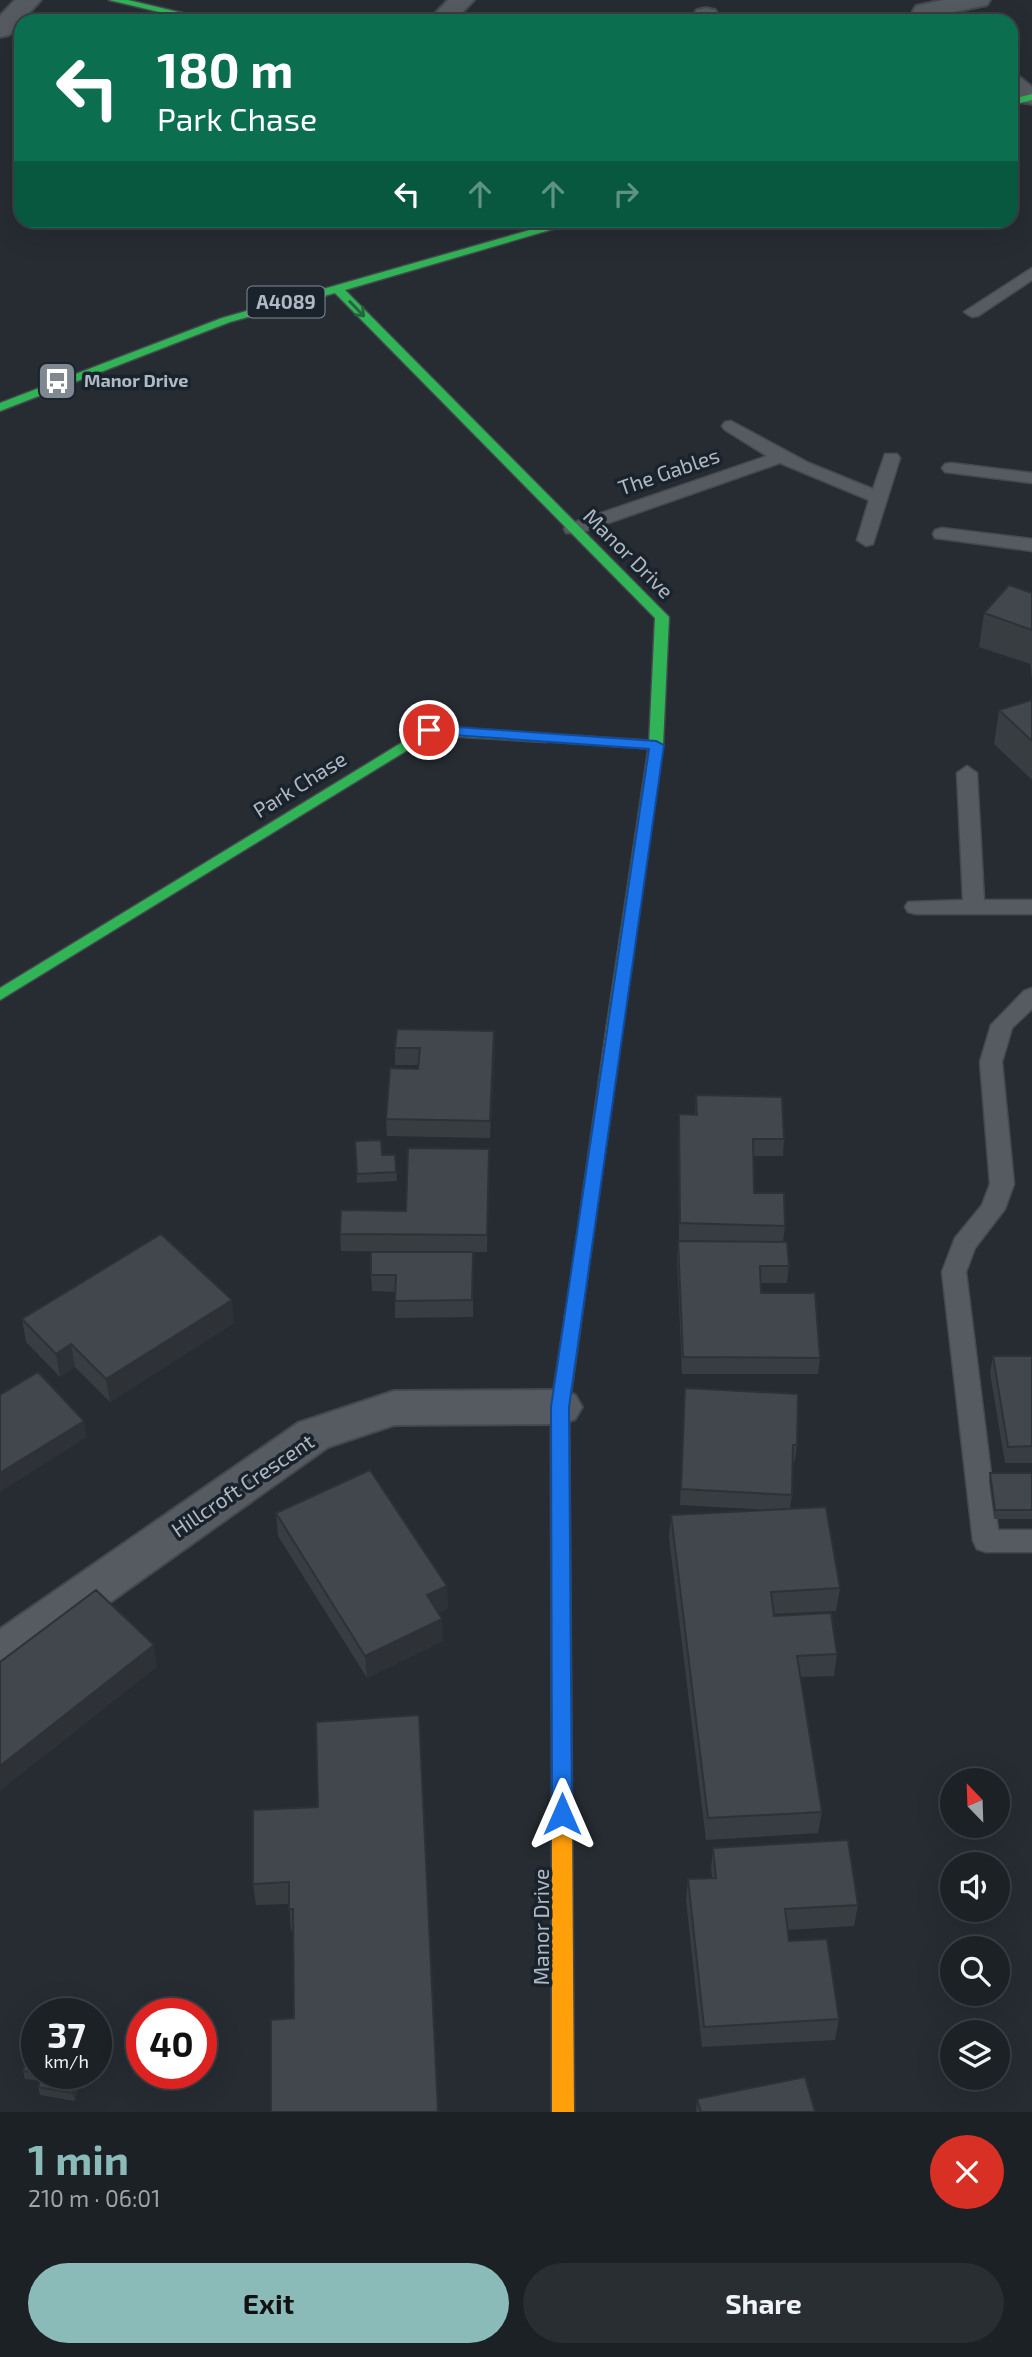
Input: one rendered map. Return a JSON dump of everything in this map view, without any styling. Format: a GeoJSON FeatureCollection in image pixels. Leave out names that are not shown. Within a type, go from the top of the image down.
{"type":"FeatureCollection","features":[{"type":"Feature","properties":{"kind":"street"},"geometry":{"type":"LineString","coordinates":[[15,14],[29,0]]}},
{"type":"Feature","properties":{"kind":"street"},"geometry":{"type":"LineString","coordinates":[[114,0],[179,14]]}},
{"type":"Feature","properties":{"kind":"street"},"geometry":{"type":"LineString","coordinates":[[447,14],[462,0]]}},
{"type":"Feature","properties":{"kind":"street"},"geometry":{"type":"LineString","coordinates":[[925,11],[978,0]]}},
{"type":"Feature","properties":{"kind":"street"},"geometry":{"type":"LineString","coordinates":[[0,30],[14,16]]}},
{"type":"Feature","properties":{"kind":"street","name":"A4089"},"geometry":{"type":"LineString","coordinates":[[0,407],[226,320],[550,228]]}},
{"type":"Feature","properties":{"kind":"street","name":"Manor Drive"},"geometry":{"type":"LineString","coordinates":[[336,287],[662,617],[656,745],[560,1407],[563,2112]]}},
{"type":"Feature","properties":{"kind":"street","name":"Park Chase"},"geometry":{"type":"LineString","coordinates":[[0,995],[429,730],[656,745]]}},
{"type":"Feature","properties":{"kind":"street","name":"Hillcroft Crescent"},"geometry":{"type":"LineString","coordinates":[[0,1655],[313,1435],[394,1408],[560,1407]]}},
{"type":"Feature","properties":{"kind":"lane"},"geometry":{"type":"LineString","coordinates":[[972,312],[1032,273]]}},
{"type":"Feature","properties":{"kind":"lane"},"geometry":{"type":"LineString","coordinates":[[731,426],[780,457],[819,477],[879,497]]}},
{"type":"Feature","properties":{"kind":"lane","name":"The Gables"},"geometry":{"type":"LineString","coordinates":[[573,529],[780,457]]}},
{"type":"Feature","properties":{"kind":"lane"},"geometry":{"type":"LineString","coordinates":[[866,540],[891,458]]}},
{"type":"Feature","properties":{"kind":"lane"},"geometry":{"type":"LineString","coordinates":[[951,468],[1032,478]]}},
{"type":"Feature","properties":{"kind":"lane"},"geometry":{"type":"LineString","coordinates":[[942,534],[1032,545]]}},
{"type":"Feature","properties":{"kind":"lane"},"geometry":{"type":"LineString","coordinates":[[967,773],[974,906]]}},
{"type":"Feature","properties":{"kind":"lane"},"geometry":{"type":"LineString","coordinates":[[916,907],[1032,906]]}},
{"type":"Feature","properties":{"kind":"lane"},"geometry":{"type":"LineString","coordinates":[[1032,996],[1002,1025],[991,1062],[1002,1184],[993,1209],[964,1244],[954,1272],[986,1541],[1032,1541]]}},
{"type":"Feature","properties":{"kind":"building"},"geometry":{"type":"Polygon","coordinates":[[[1009,585],[1032,593],[1032,630],[984,613],[1009,585]]]}},
{"type":"Feature","properties":{"kind":"building"},"geometry":{"type":"Polygon","coordinates":[[[1032,700],[1032,741],[999,710],[1032,700]]]}},
{"type":"Feature","properties":{"kind":"building"},"geometry":{"type":"Polygon","coordinates":[[[397,1029],[494,1031],[490,1121],[386,1119],[390,1068],[418,1069],[420,1048],[395,1048],[397,1029]]]}},
{"type":"Feature","properties":{"kind":"building"},"geometry":{"type":"Polygon","coordinates":[[[696,1095],[782,1097],[784,1139],[753,1139],[754,1193],[784,1193],[785,1226],[680,1223],[679,1114],[697,1115],[696,1095]]]}},
{"type":"Feature","properties":{"kind":"building"},"geometry":{"type":"Polygon","coordinates":[[[381,1140],[382,1155],[395,1155],[396,1172],[357,1174],[355,1141],[381,1140]]]}},
{"type":"Feature","properties":{"kind":"building"},"geometry":{"type":"Polygon","coordinates":[[[408,1148],[489,1149],[487,1235],[340,1234],[341,1210],[406,1211],[408,1148]]]}},
{"type":"Feature","properties":{"kind":"building"},"geometry":{"type":"Polygon","coordinates":[[[161,1234],[232,1300],[106,1379],[71,1344],[56,1354],[22,1319],[161,1234]]]}},
{"type":"Feature","properties":{"kind":"building"},"geometry":{"type":"Polygon","coordinates":[[[678,1241],[787,1242],[789,1266],[760,1266],[761,1293],[815,1293],[820,1358],[683,1357],[678,1241]]]}},
{"type":"Feature","properties":{"kind":"building"},"geometry":{"type":"Polygon","coordinates":[[[371,1252],[473,1252],[472,1300],[395,1301],[396,1275],[371,1275],[371,1252]]]}},
{"type":"Feature","properties":{"kind":"building"},"geometry":{"type":"Polygon","coordinates":[[[993,1356],[1032,1356],[1032,1446],[1008,1447],[993,1356]]]}},
{"type":"Feature","properties":{"kind":"building"},"geometry":{"type":"Polygon","coordinates":[[[38,1372],[84,1421],[0,1473],[0,1395],[38,1372]]]}},
{"type":"Feature","properties":{"kind":"building"},"geometry":{"type":"Polygon","coordinates":[[[685,1388],[798,1394],[792,1495],[681,1489],[685,1388]]]}},
{"type":"Feature","properties":{"kind":"building"},"geometry":{"type":"Polygon","coordinates":[[[370,1470],[447,1586],[427,1595],[442,1619],[365,1656],[276,1513],[370,1470]]]}},
{"type":"Feature","properties":{"kind":"building"},"geometry":{"type":"Polygon","coordinates":[[[990,1473],[1032,1473],[1032,1510],[995,1510],[990,1473]]]}},
{"type":"Feature","properties":{"kind":"building"},"geometry":{"type":"Polygon","coordinates":[[[826,1507],[840,1588],[771,1592],[774,1616],[831,1613],[837,1654],[797,1656],[822,1812],[708,1818],[671,1515],[826,1507]]]}},
{"type":"Feature","properties":{"kind":"building"},"geometry":{"type":"Polygon","coordinates":[[[96,1590],[154,1645],[0,1766],[0,1662],[96,1590]]]}},
{"type":"Feature","properties":{"kind":"building"},"geometry":{"type":"Polygon","coordinates":[[[419,1715],[438,2112],[271,2112],[271,2020],[294,2018],[293,1909],[289,1909],[289,1882],[253,1884],[253,1810],[318,1807],[316,1722],[419,1715]]]}},
{"type":"Feature","properties":{"kind":"building"},"geometry":{"type":"Polygon","coordinates":[[[848,1840],[858,1905],[785,1909],[789,1941],[827,1939],[839,2019],[704,2027],[688,1879],[716,1878],[713,1848],[848,1840]]]}},
{"type":"Feature","properties":{"kind":"building"},"geometry":{"type":"Polygon","coordinates":[[[805,2077],[815,2112],[701,2112],[697,2099],[805,2077]]]}},
{"type":"Feature","properties":{"kind":"building"},"geometry":{"type":"Polygon","coordinates":[[[50,2089],[74,2089],[73,2093],[50,2089]]]}},
{"type":"Feature","properties":{"kind":"traffic: fast"},"geometry":{"type":"LineString","coordinates":[[114,0],[179,14]]}},
{"type":"Feature","properties":{"kind":"traffic: fast"},"geometry":{"type":"LineString","coordinates":[[1018,100],[1032,97]]}},
{"type":"Feature","properties":{"kind":"traffic: fast"},"geometry":{"type":"LineString","coordinates":[[0,407],[226,320],[551,228]]}},
{"type":"Feature","properties":{"kind":"traffic: fast"},"geometry":{"type":"LineString","coordinates":[[336,287],[662,617],[656,745],[615,1025]]}},
{"type":"Feature","properties":{"kind":"traffic: fast"},"geometry":{"type":"LineString","coordinates":[[0,995],[429,730],[546,738]]}},
{"type":"Feature","properties":{"kind":"traffic: fast"},"geometry":{"type":"LineString","coordinates":[[562,1819],[560,1407],[580,1271]]}},
{"type":"Feature","properties":{"kind":"traffic: slow"},"geometry":{"type":"LineString","coordinates":[[580,1271],[615,1025]]}},
{"type":"Feature","properties":{"kind":"traffic: slow"},"geometry":{"type":"LineString","coordinates":[[562,1819],[563,2112]]}},
{"type":"Feature","properties":{"kind":"traffic: jam"},"geometry":{"type":"LineString","coordinates":[[546,738],[656,745]]}},
{"type":"Feature","properties":{"kind":"place","name":"Manor Drive"},"geometry":{"type":"Point","coordinates":[57,381]}},
{"type":"Feature","properties":{"kind":"route"},"geometry":{"type":"LineString","coordinates":[[429,730],[656,745],[560,1407],[562,1814]]}}]}
